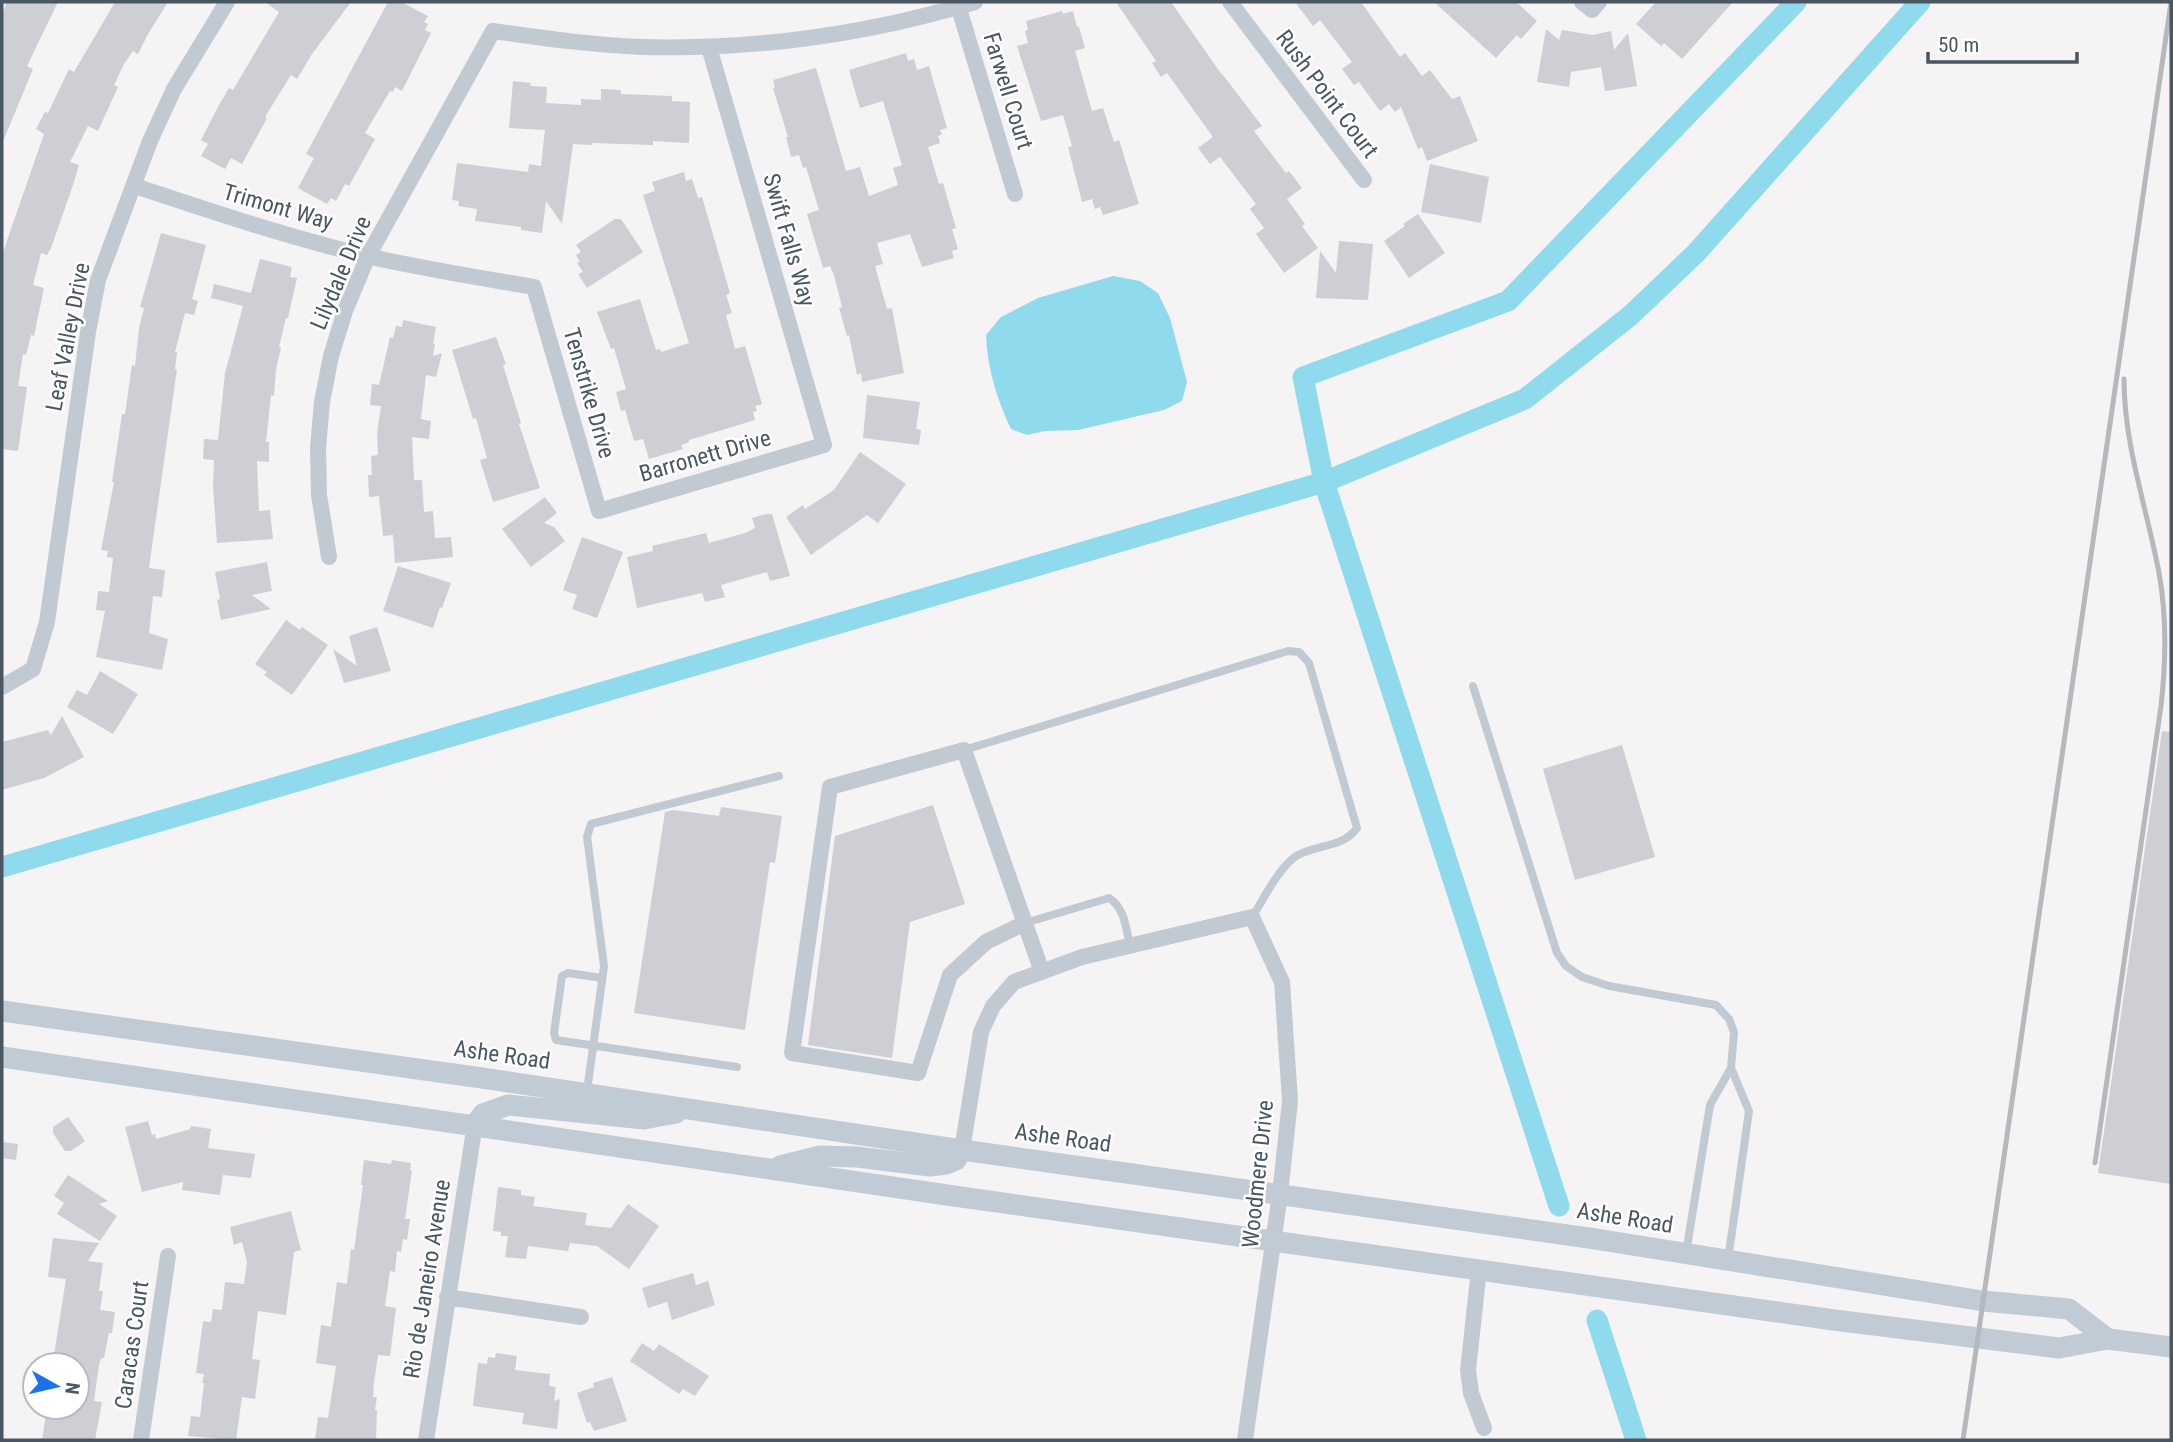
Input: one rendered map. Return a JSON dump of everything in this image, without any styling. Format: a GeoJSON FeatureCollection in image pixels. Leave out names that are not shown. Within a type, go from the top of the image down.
{"type":"FeatureCollection","features":[{"type":"Feature","properties":{"kind":"street","name":"Leaf Valley Drive"},"geometry":{"type":"LineString","coordinates":[[2,687],[33,669],[47,622],[88,332],[98,280],[150,141],[174,89],[227,2]]}},
{"type":"Feature","properties":{"kind":"street"},"geometry":{"type":"LineString","coordinates":[[709,47],[850,31],[975,2]]}},
{"type":"Feature","properties":{"kind":"street","name":"Rush Point Court"},"geometry":{"type":"LineString","coordinates":[[1230,2],[1364,180]]}},
{"type":"Feature","properties":{"kind":"street","name":"Farwell Court"},"geometry":{"type":"LineString","coordinates":[[958,4],[1015,194]]}},
{"type":"Feature","properties":{"kind":"street","name":"Lilydale Drive"},"geometry":{"type":"LineString","coordinates":[[329,557],[319,495],[318,448],[322,402],[331,356],[345,311],[368,256],[494,31],[641,47],[709,47]]}},
{"type":"Feature","properties":{"kind":"street","name":"Swift Falls Way"},"geometry":{"type":"LineString","coordinates":[[709,47],[824,445]]}},
{"type":"Feature","properties":{"kind":"street","name":"Trimont Way"},"geometry":{"type":"LineString","coordinates":[[135,186],[246,223],[368,256],[436,271],[534,287]]}},
{"type":"Feature","properties":{"kind":"street","name":"Tenstrike Drive"},"geometry":{"type":"LineString","coordinates":[[534,287],[599,511]]}},
{"type":"Feature","properties":{"kind":"street","name":"Barronett Drive"},"geometry":{"type":"LineString","coordinates":[[599,511],[824,445]]}},
{"type":"Feature","properties":{"kind":"street"},"geometry":{"type":"LineString","coordinates":[[1025,923],[986,942],[950,975],[918,1073],[792,1054],[830,787],[964,750],[1025,923],[1042,972]]}},
{"type":"Feature","properties":{"kind":"street"},"geometry":{"type":"LineString","coordinates":[[771,1168],[820,1156],[857,1157],[930,1166],[956,1160],[962,1150],[981,1032],[993,1006],[1014,982],[1082,957],[1252,917]]}},
{"type":"Feature","properties":{"kind":"street","name":"Woodmere Drive"},"geometry":{"type":"LineString","coordinates":[[1245,1440],[1274,1240],[1290,1101],[1282,982],[1252,917]]}},
{"type":"Feature","properties":{"kind":"street","name":"Ashe Road"},"geometry":{"type":"LineString","coordinates":[[2,1011],[1589,1238],[1983,1301],[2068,1309],[2108,1339]]}},
{"type":"Feature","properties":{"kind":"street","name":"Ashe Road"},"geometry":{"type":"LineString","coordinates":[[2,1057],[1860,1323],[2059,1348],[2108,1339],[2171,1348]]}},
{"type":"Feature","properties":{"kind":"street"},"geometry":{"type":"LineString","coordinates":[[475,1124],[483,1114],[508,1105],[644,1119],[691,1110]]}},
{"type":"Feature","properties":{"kind":"street","name":"Rio de Janeiro Avenue"},"geometry":{"type":"LineString","coordinates":[[426,1440],[475,1124]]}},
{"type":"Feature","properties":{"kind":"street","name":"Caracas Court"},"geometry":{"type":"LineString","coordinates":[[141,1440],[168,1256]]}},
{"type":"Feature","properties":{"kind":"street"},"geometry":{"type":"LineString","coordinates":[[1479,1269],[1468,1370],[1471,1393],[1483,1428]]}},
{"type":"Feature","properties":{"kind":"street"},"geometry":{"type":"LineString","coordinates":[[447,1297],[581,1317]]}},
{"type":"Feature","properties":{"kind":"lane"},"geometry":{"type":"LineString","coordinates":[[964,750],[1288,651],[1299,652],[1309,663],[1357,828],[1352,836],[1344,840],[1298,855],[1284,867],[1252,917]]}},
{"type":"Feature","properties":{"kind":"lane"},"geometry":{"type":"LineString","coordinates":[[1473,686],[1557,953],[1566,966],[1582,976],[1609,986],[1716,1005],[1729,1019],[1734,1032],[1731,1068],[1710,1105],[1685,1254]]}},
{"type":"Feature","properties":{"kind":"lane"},"geometry":{"type":"LineString","coordinates":[[586,1094],[604,966],[587,837],[591,824],[779,776]]}},
{"type":"Feature","properties":{"kind":"lane"},"geometry":{"type":"LineString","coordinates":[[1025,923],[1109,898],[1118,904],[1123,915],[1130,946]]}},
{"type":"Feature","properties":{"kind":"lane"},"geometry":{"type":"LineString","coordinates":[[602,978],[568,973],[562,976],[554,1033],[556,1040],[737,1067]]}},
{"type":"Feature","properties":{"kind":"lane"},"geometry":{"type":"LineString","coordinates":[[1728,1261],[1749,1111],[1731,1068]]}},
{"type":"Feature","properties":{"kind":"water"},"geometry":{"type":"Polygon","coordinates":[[[1113,276],[1140,281],[1158,293],[1170,318],[1187,382],[1182,401],[1164,410],[1078,430],[1045,431],[1027,435],[1011,429],[994,383],[986,335],[1001,317],[1038,298],[1113,276]]]}},
{"type":"Feature","properties":{"kind":"building"},"geometry":{"type":"Polygon","coordinates":[[[7,2],[58,2],[27,66],[33,69],[2,144],[2,14],[7,2]]]}},
{"type":"Feature","properties":{"kind":"building"},"geometry":{"type":"Polygon","coordinates":[[[115,2],[168,2],[138,54],[133,51],[124,64],[114,85],[118,87],[98,131],[88,126],[70,162],[79,165],[73,185],[51,248],[47,255],[41,253],[33,285],[44,288],[34,336],[31,335],[26,355],[23,354],[18,386],[27,387],[18,451],[2,449],[2,255],[44,134],[36,129],[45,112],[48,113],[69,69],[74,72],[115,2]]]}},
{"type":"Feature","properties":{"kind":"building"},"geometry":{"type":"Polygon","coordinates":[[[265,2],[351,2],[297,79],[291,75],[265,117],[267,118],[242,164],[231,158],[225,169],[201,156],[208,144],[201,140],[229,88],[233,90],[279,12],[265,2]]]}},
{"type":"Feature","properties":{"kind":"building"},"geometry":{"type":"Polygon","coordinates":[[[388,2],[401,2],[428,16],[424,22],[428,24],[425,30],[431,33],[402,91],[395,87],[393,92],[390,91],[365,133],[375,139],[349,186],[345,184],[336,201],[331,198],[327,204],[298,188],[314,158],[306,154],[388,2]]]}},
{"type":"Feature","properties":{"kind":"building"},"geometry":{"type":"Polygon","coordinates":[[[1116,2],[1171,2],[1262,126],[1254,131],[1286,173],[1289,171],[1302,188],[1287,199],[1318,248],[1284,273],[1256,234],[1264,228],[1250,209],[1256,204],[1220,157],[1210,164],[1198,148],[1213,137],[1167,73],[1161,77],[1152,63],[1156,61],[1116,2]]]}},
{"type":"Feature","properties":{"kind":"building"},"geometry":{"type":"Polygon","coordinates":[[[1295,2],[1361,2],[1400,57],[1405,53],[1422,76],[1430,70],[1452,99],[1460,96],[1478,141],[1427,161],[1422,147],[1418,149],[1401,107],[1395,112],[1389,104],[1380,111],[1359,82],[1354,85],[1342,69],[1352,62],[1320,20],[1313,26],[1295,2]]]}},
{"type":"Feature","properties":{"kind":"building"},"geometry":{"type":"Polygon","coordinates":[[[1434,2],[1516,2],[1537,21],[1521,39],[1517,35],[1496,58],[1434,2]]]}},
{"type":"Feature","properties":{"kind":"building"},"geometry":{"type":"Polygon","coordinates":[[[1656,2],[1733,2],[1682,59],[1664,43],[1661,46],[1636,24],[1656,2]]]}},
{"type":"Feature","properties":{"kind":"building"},"geometry":{"type":"Polygon","coordinates":[[[1062,11],[1063,14],[1073,11],[1085,48],[1075,51],[1092,111],[1103,108],[1114,142],[1119,140],[1139,204],[1103,215],[1100,207],[1095,209],[1092,199],[1082,202],[1068,147],[1072,146],[1063,115],[1041,121],[1017,46],[1028,43],[1026,21],[1062,11]]]}},
{"type":"Feature","properties":{"kind":"building"},"geometry":{"type":"Polygon","coordinates":[[[1546,29],[1559,40],[1562,30],[1593,35],[1611,31],[1614,50],[1628,33],[1637,86],[1605,91],[1601,67],[1571,72],[1569,87],[1537,82],[1546,29]]]}},
{"type":"Feature","properties":{"kind":"building"},"geometry":{"type":"Polygon","coordinates":[[[906,53],[908,61],[914,59],[917,70],[929,66],[947,128],[940,130],[940,143],[928,147],[939,184],[943,183],[956,228],[952,229],[958,249],[952,251],[954,258],[922,267],[910,234],[877,243],[883,264],[875,266],[887,309],[892,308],[904,373],[862,382],[861,373],[857,375],[849,335],[847,336],[839,308],[842,307],[834,275],[830,266],[823,268],[807,214],[819,210],[806,167],[803,168],[799,155],[791,157],[773,80],[816,68],[846,171],[860,167],[869,196],[898,185],[893,168],[902,165],[883,101],[860,108],[849,70],[906,53]]]}},
{"type":"Feature","properties":{"kind":"building"},"geometry":{"type":"Polygon","coordinates":[[[513,81],[547,87],[546,103],[581,105],[581,99],[601,100],[601,89],[621,90],[621,94],[672,96],[672,101],[690,102],[689,143],[653,141],[653,145],[573,144],[562,224],[546,201],[542,233],[521,230],[521,227],[475,221],[477,209],[458,206],[459,201],[452,200],[457,163],[528,172],[529,164],[541,166],[545,130],[509,128],[513,81]]]}},
{"type":"Feature","properties":{"kind":"building"},"geometry":{"type":"Polygon","coordinates":[[[1430,164],[1489,177],[1481,223],[1421,212],[1430,164]]]}},
{"type":"Feature","properties":{"kind":"building"},"geometry":{"type":"Polygon","coordinates":[[[684,172],[686,181],[692,179],[698,198],[702,197],[730,293],[726,295],[732,313],[726,315],[735,349],[745,346],[762,404],[755,406],[755,420],[689,440],[681,445],[683,449],[649,459],[643,439],[634,441],[625,410],[621,411],[616,392],[626,389],[614,348],[611,349],[597,312],[640,299],[656,350],[660,349],[661,352],[689,343],[643,195],[655,191],[652,182],[684,172]]]}},
{"type":"Feature","properties":{"kind":"building"},"geometry":{"type":"Polygon","coordinates":[[[1418,214],[1445,253],[1409,278],[1384,241],[1418,214]]]}},
{"type":"Feature","properties":{"kind":"building"},"geometry":{"type":"Polygon","coordinates":[[[615,219],[621,219],[643,252],[587,288],[578,274],[583,272],[577,263],[580,262],[576,255],[581,252],[576,245],[615,219]]]}},
{"type":"Feature","properties":{"kind":"building"},"geometry":{"type":"Polygon","coordinates":[[[161,233],[206,245],[192,299],[198,301],[194,315],[185,313],[175,352],[177,369],[149,568],[165,570],[162,597],[153,596],[149,633],[168,639],[162,670],[96,657],[105,611],[96,610],[98,591],[109,592],[113,558],[107,557],[108,551],[101,550],[114,482],[122,414],[125,414],[132,365],[135,366],[144,308],[140,307],[161,233]]]}},
{"type":"Feature","properties":{"kind":"building"},"geometry":{"type":"Polygon","coordinates":[[[1339,241],[1373,244],[1368,300],[1316,298],[1320,251],[1336,273],[1339,241]]]}},
{"type":"Feature","properties":{"kind":"building"},"geometry":{"type":"Polygon","coordinates":[[[260,259],[292,267],[290,277],[297,278],[279,347],[274,396],[271,395],[266,442],[269,442],[269,462],[257,461],[259,511],[270,510],[273,539],[217,543],[214,460],[203,459],[204,439],[218,440],[225,373],[243,306],[211,298],[214,284],[251,293],[260,259]]]}},
{"type":"Feature","properties":{"kind":"building"},"geometry":{"type":"Polygon","coordinates":[[[403,320],[436,327],[433,356],[442,353],[436,377],[426,375],[421,419],[431,421],[429,439],[412,437],[414,480],[422,480],[424,512],[433,511],[435,538],[451,537],[453,557],[395,563],[393,535],[383,536],[379,496],[369,497],[368,475],[372,475],[371,456],[378,455],[377,433],[381,406],[370,405],[372,384],[379,385],[390,337],[393,338],[396,326],[402,327],[403,320]]]}},
{"type":"Feature","properties":{"kind":"building"},"geometry":{"type":"Polygon","coordinates":[[[496,337],[506,364],[503,365],[521,423],[519,424],[540,488],[493,502],[480,460],[487,458],[452,350],[496,337]]]}},
{"type":"Feature","properties":{"kind":"building"},"geometry":{"type":"Polygon","coordinates":[[[867,395],[920,402],[916,429],[921,430],[919,445],[863,438],[867,395]]]}},
{"type":"Feature","properties":{"kind":"building"},"geometry":{"type":"Polygon","coordinates":[[[860,452],[906,484],[878,523],[867,515],[811,555],[786,517],[803,505],[805,509],[834,490],[860,452]]]}},
{"type":"Feature","properties":{"kind":"building"},"geometry":{"type":"Polygon","coordinates":[[[545,497],[557,513],[544,523],[554,527],[565,541],[531,567],[502,529],[545,497]]]}},
{"type":"Feature","properties":{"kind":"building"},"geometry":{"type":"Polygon","coordinates":[[[772,514],[790,576],[770,581],[767,572],[721,585],[725,597],[705,602],[702,593],[637,608],[627,557],[653,551],[652,546],[706,533],[709,543],[745,533],[755,528],[752,518],[772,514]]]}},
{"type":"Feature","properties":{"kind":"building"},"geometry":{"type":"Polygon","coordinates":[[[582,537],[623,552],[597,618],[572,609],[577,595],[563,590],[582,537]]]}},
{"type":"Feature","properties":{"kind":"building"},"geometry":{"type":"Polygon","coordinates":[[[267,562],[272,591],[252,595],[271,609],[221,620],[215,572],[267,562]]]}},
{"type":"Feature","properties":{"kind":"building"},"geometry":{"type":"Polygon","coordinates":[[[398,566],[451,583],[433,628],[383,611],[398,566]]]}},
{"type":"Feature","properties":{"kind":"building"},"geometry":{"type":"Polygon","coordinates":[[[286,620],[300,630],[302,627],[328,645],[292,695],[264,675],[267,672],[255,664],[286,620]]]}},
{"type":"Feature","properties":{"kind":"building"},"geometry":{"type":"Polygon","coordinates":[[[377,627],[391,671],[344,683],[333,649],[357,666],[349,636],[377,627]]]}},
{"type":"Feature","properties":{"kind":"building"},"geometry":{"type":"Polygon","coordinates":[[[100,671],[138,694],[113,734],[67,707],[77,690],[87,695],[100,671]]]}},
{"type":"Feature","properties":{"kind":"building"},"geometry":{"type":"Polygon","coordinates":[[[62,716],[84,757],[44,778],[2,790],[2,742],[48,730],[51,735],[62,716]]]}},
{"type":"Feature","properties":{"kind":"building"},"geometry":{"type":"Polygon","coordinates":[[[2162,731],[2171,732],[2171,1184],[2098,1173],[2162,731]]]}},
{"type":"Feature","properties":{"kind":"building"},"geometry":{"type":"Polygon","coordinates":[[[1622,745],[1655,857],[1575,880],[1543,769],[1622,745]]]}},
{"type":"Feature","properties":{"kind":"building"},"geometry":{"type":"Polygon","coordinates":[[[933,805],[965,904],[910,922],[892,1058],[808,1045],[835,836],[933,805]]]}},
{"type":"Feature","properties":{"kind":"building"},"geometry":{"type":"Polygon","coordinates":[[[721,807],[782,816],[775,863],[770,862],[745,1030],[634,1013],[665,812],[674,810],[719,816],[721,807]]]}},
{"type":"Feature","properties":{"kind":"building"},"geometry":{"type":"Polygon","coordinates":[[[68,1117],[85,1141],[71,1151],[65,1151],[53,1133],[53,1127],[68,1117]]]}},
{"type":"Feature","properties":{"kind":"building"},"geometry":{"type":"Polygon","coordinates":[[[148,1121],[156,1139],[190,1129],[191,1126],[211,1129],[208,1148],[255,1154],[251,1178],[223,1175],[220,1195],[182,1190],[183,1182],[142,1192],[125,1127],[148,1121]]]}},
{"type":"Feature","properties":{"kind":"building"},"geometry":{"type":"Polygon","coordinates":[[[2,1142],[18,1144],[16,1160],[2,1158],[2,1142]]]}},
{"type":"Feature","properties":{"kind":"building"},"geometry":{"type":"Polygon","coordinates":[[[364,1160],[391,1164],[392,1160],[411,1163],[412,1170],[405,1219],[410,1219],[407,1240],[403,1239],[401,1252],[397,1251],[395,1272],[390,1271],[385,1306],[396,1308],[390,1356],[378,1355],[373,1389],[373,1397],[377,1397],[376,1440],[315,1440],[318,1417],[328,1418],[336,1366],[316,1363],[321,1325],[331,1327],[337,1282],[347,1284],[363,1185],[364,1160]]]}},
{"type":"Feature","properties":{"kind":"building"},"geometry":{"type":"Polygon","coordinates":[[[68,1175],[108,1201],[99,1204],[117,1216],[100,1241],[57,1214],[64,1203],[54,1196],[68,1175]]]}},
{"type":"Feature","properties":{"kind":"building"},"geometry":{"type":"Polygon","coordinates":[[[498,1187],[521,1190],[521,1195],[535,1197],[533,1206],[587,1213],[585,1225],[611,1228],[628,1204],[659,1226],[629,1269],[597,1246],[570,1243],[568,1251],[528,1246],[526,1259],[505,1257],[508,1236],[501,1236],[501,1232],[493,1231],[498,1187]]]}},
{"type":"Feature","properties":{"kind":"building"},"geometry":{"type":"Polygon","coordinates":[[[291,1211],[301,1250],[294,1252],[286,1315],[258,1311],[252,1359],[260,1360],[255,1399],[242,1397],[236,1440],[188,1436],[191,1416],[200,1417],[204,1374],[196,1373],[203,1321],[211,1322],[213,1309],[222,1310],[225,1282],[244,1284],[247,1262],[242,1242],[234,1245],[230,1227],[291,1211]]]}},
{"type":"Feature","properties":{"kind":"building"},"geometry":{"type":"Polygon","coordinates":[[[53,1238],[99,1243],[88,1261],[103,1263],[99,1291],[103,1291],[100,1310],[115,1312],[112,1333],[109,1333],[104,1358],[101,1358],[99,1365],[94,1401],[102,1402],[95,1440],[42,1440],[45,1421],[91,1421],[91,1351],[55,1351],[66,1279],[48,1277],[53,1238]]]}},
{"type":"Feature","properties":{"kind":"building"},"geometry":{"type":"Polygon","coordinates":[[[693,1273],[696,1285],[708,1281],[715,1305],[672,1320],[667,1302],[648,1308],[642,1288],[693,1273]]]}},
{"type":"Feature","properties":{"kind":"building"},"geometry":{"type":"Polygon","coordinates":[[[642,1343],[654,1351],[659,1344],[709,1376],[695,1396],[683,1389],[679,1394],[630,1361],[642,1343]]]}},
{"type":"Feature","properties":{"kind":"building"},"geometry":{"type":"Polygon","coordinates":[[[496,1353],[517,1356],[515,1370],[550,1374],[549,1386],[556,1387],[554,1401],[560,1399],[557,1429],[522,1424],[524,1413],[473,1406],[478,1363],[487,1364],[488,1357],[495,1358],[496,1353]]]}},
{"type":"Feature","properties":{"kind":"building"},"geometry":{"type":"Polygon","coordinates":[[[612,1377],[627,1421],[594,1431],[590,1422],[587,1423],[577,1393],[594,1387],[593,1383],[612,1377]]]}},
{"type":"Feature","properties":{"kind":"waterway"},"geometry":{"type":"LineString","coordinates":[[1559,1206],[1324,482],[1303,377],[1508,301],[1796,2]]}},
{"type":"Feature","properties":{"kind":"waterway"},"geometry":{"type":"LineString","coordinates":[[2,867],[1324,482],[1525,399],[1631,315],[1696,253],[1920,2]]}},
{"type":"Feature","properties":{"kind":"waterway"},"geometry":{"type":"LineString","coordinates":[[1597,1320],[1636,1440]]}},
{"type":"Feature","properties":{"kind":"railway"},"geometry":{"type":"LineString","coordinates":[[1963,1440],[2171,2]]}},
{"type":"Feature","properties":{"kind":"railway"},"geometry":{"type":"LineString","coordinates":[[2095,1163],[2161,706],[2165,656],[2162,590],[2132,453],[2124,379]]}}]}
